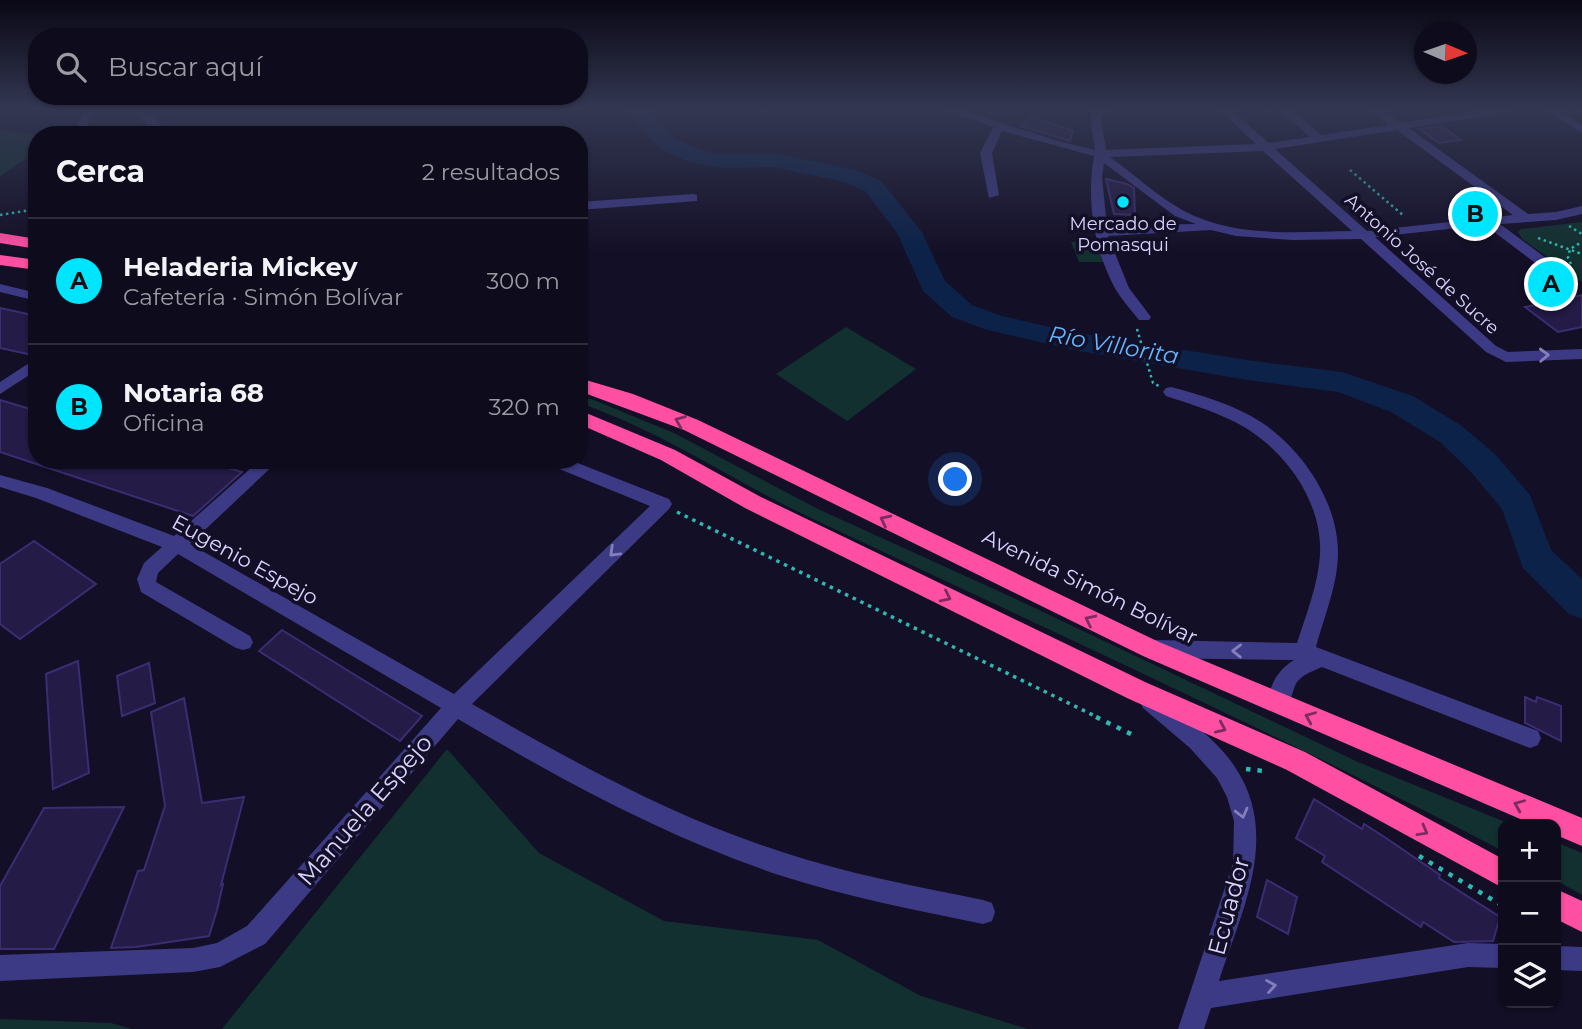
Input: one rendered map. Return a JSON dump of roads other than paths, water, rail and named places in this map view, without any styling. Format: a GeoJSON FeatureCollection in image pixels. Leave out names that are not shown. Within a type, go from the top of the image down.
{"type":"FeatureCollection","features":[{"type":"Feature","properties":{"kind":"highway"},"geometry":{"type":"LineString","coordinates":[[0,238],[28,241]]}},
{"type":"Feature","properties":{"kind":"highway"},"geometry":{"type":"LineString","coordinates":[[0,260],[28,264]]}},
{"type":"Feature","properties":{"kind":"highway","name":"Avenida Simón Bolívar"},"geometry":{"type":"LineString","coordinates":[[588,387],[691,425],[1151,649],[1582,832]]}},
{"type":"Feature","properties":{"kind":"highway"},"geometry":{"type":"LineString","coordinates":[[588,420],[625,433],[707,475],[752,502],[1136,690],[1296,761],[1498,871]]}},
{"type":"Feature","properties":{"kind":"highway"},"geometry":{"type":"LineString","coordinates":[[1561,906],[1582,917]]}},
{"type":"Feature","properties":{"kind":"street"},"geometry":{"type":"LineString","coordinates":[[987,157],[993,195]]}},
{"type":"Feature","properties":{"kind":"street"},"geometry":{"type":"LineString","coordinates":[[1099,157],[1097,177],[1101,233],[1122,289],[1140,320]]}},
{"type":"Feature","properties":{"kind":"street"},"geometry":{"type":"LineString","coordinates":[[1103,157],[1180,213],[1216,228]]}},
{"type":"Feature","properties":{"kind":"street","name":"Antonio José de Sucre"},"geometry":{"type":"LineString","coordinates":[[1278,157],[1491,349],[1506,357],[1582,354]]}},
{"type":"Feature","properties":{"kind":"street"},"geometry":{"type":"LineString","coordinates":[[1441,157],[1526,219]]}},
{"type":"Feature","properties":{"kind":"street"},"geometry":{"type":"LineString","coordinates":[[588,205],[693,198]]}},
{"type":"Feature","properties":{"kind":"street"},"geometry":{"type":"LineString","coordinates":[[1101,233],[1124,229],[1216,228],[1293,236],[1362,235],[1526,219],[1582,210]]}},
{"type":"Feature","properties":{"kind":"street"},"geometry":{"type":"LineString","coordinates":[[1488,222],[1571,275]]}},
{"type":"Feature","properties":{"kind":"street"},"geometry":{"type":"LineString","coordinates":[[0,288],[28,295]]}},
{"type":"Feature","properties":{"kind":"street"},"geometry":{"type":"LineString","coordinates":[[0,369],[28,376]]}},
{"type":"Feature","properties":{"kind":"street"},"geometry":{"type":"LineString","coordinates":[[0,389],[28,376]]}},
{"type":"Feature","properties":{"kind":"street"},"geometry":{"type":"LineString","coordinates":[[1171,392],[1239,417],[1276,443],[1307,478],[1325,518],[1329,554],[1314,655],[1288,673],[1281,684],[1279,704]]}},
{"type":"Feature","properties":{"kind":"street"},"geometry":{"type":"LineString","coordinates":[[243,642],[148,587],[148,573],[261,469]]}},
{"type":"Feature","properties":{"kind":"street","name":"Manuela Espejo"},"geometry":{"type":"LineString","coordinates":[[0,968],[192,960],[219,955],[256,935],[456,706],[663,505],[574,469]]}},
{"type":"Feature","properties":{"kind":"street","name":"Eugenio Espejo"},"geometry":{"type":"LineString","coordinates":[[0,481],[41,493],[177,545],[626,801],[718,841],[860,887],[983,912]]}},
{"type":"Feature","properties":{"kind":"street"},"geometry":{"type":"LineString","coordinates":[[1151,649],[1314,655],[1530,738]]}},
{"type":"Feature","properties":{"kind":"street","name":"Ecuador"},"geometry":{"type":"LineString","coordinates":[[1136,690],[1198,741],[1225,771],[1237,794],[1245,821],[1245,863],[1191,1029]]}},
{"type":"Feature","properties":{"kind":"street"},"geometry":{"type":"LineString","coordinates":[[1203,996],[1468,955],[1498,956]]}},
{"type":"Feature","properties":{"kind":"street"},"geometry":{"type":"LineString","coordinates":[[1561,958],[1582,959]]}},
{"type":"Feature","properties":{"kind":"waterway","name":"Río Villorita"},"geometry":{"type":"LineString","coordinates":[[700,157],[721,161],[773,160],[848,175],[873,186],[909,232],[933,285],[962,311],[994,323],[1073,341],[1247,370],[1342,382],[1402,404],[1451,434],[1483,463],[1518,504],[1536,558],[1582,603]]}},
{"type":"Feature","properties":{"kind":"place","name":"Mercado de Pomasqui"},"geometry":{"type":"Point","coordinates":[1123,202]}},
{"type":"Feature","properties":{"kind":"place","name":"Notaria 68"},"geometry":{"type":"Point","coordinates":[1475,214]}},
{"type":"Feature","properties":{"kind":"place","name":"Heladeria Mickey"},"geometry":{"type":"Point","coordinates":[1551,284]}}]}
